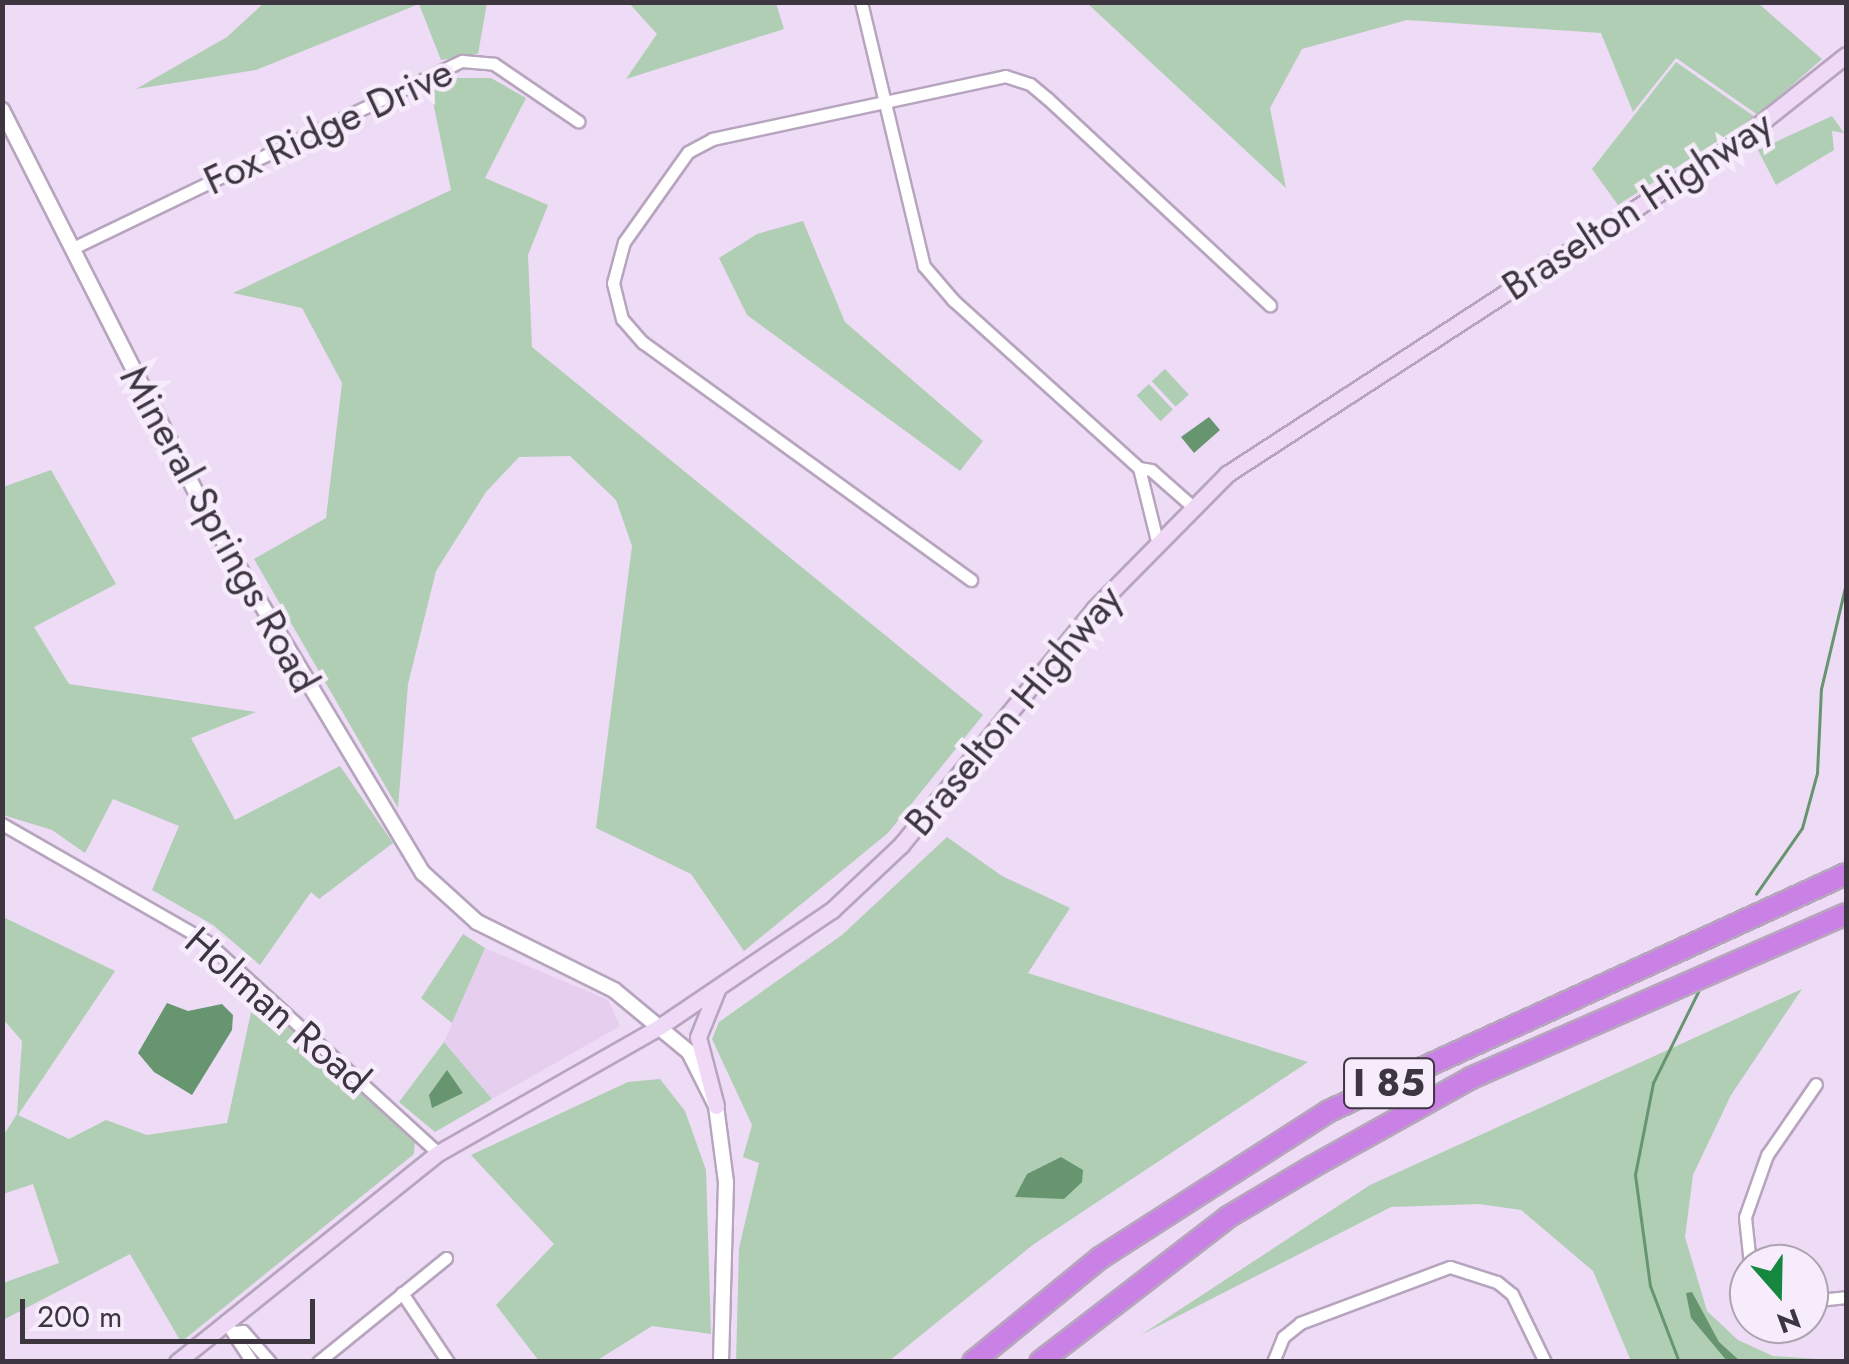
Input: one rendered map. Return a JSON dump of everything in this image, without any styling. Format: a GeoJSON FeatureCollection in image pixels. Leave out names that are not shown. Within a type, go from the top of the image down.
{"type":"FeatureCollection","features":[{"type":"Feature","properties":{"kind":"highway","name":"I 85"},"geometry":{"type":"LineString","coordinates":[[973,1362],[1100,1258],[1329,1111],[1846,874]]}},
{"type":"Feature","properties":{"kind":"highway","name":"I 85"},"geometry":{"type":"LineString","coordinates":[[1040,1362],[1228,1217],[1439,1096],[1846,914]]}},
{"type":"Feature","properties":{"kind":"main road","name":"Braselton Highway"},"geometry":{"type":"LineString","coordinates":[[176,1362],[230,1326],[438,1152],[662,1025],[832,910],[901,845],[1157,541],[1192,506],[1297,426],[1778,114],[1846,54]]}},
{"type":"Feature","properties":{"kind":"main road"},"geometry":{"type":"LineString","coordinates":[[716,1106],[698,1037],[718,990]]}},
{"type":"Feature","properties":{"kind":"street"},"geometry":{"type":"LineString","coordinates":[[861,2],[924,266],[953,300],[1139,468],[1152,470],[1192,506]]}},
{"type":"Feature","properties":{"kind":"street","name":"Fox Ridge Drive"},"geometry":{"type":"LineString","coordinates":[[73,248],[462,61],[494,64],[578,120]]}},
{"type":"Feature","properties":{"kind":"street"},"geometry":{"type":"LineString","coordinates":[[971,580],[642,344],[622,319],[613,282],[624,242],[688,152],[712,139],[1006,76],[1030,84],[1270,305]]}},
{"type":"Feature","properties":{"kind":"street","name":"Mineral Springs Road"},"geometry":{"type":"LineString","coordinates":[[2,110],[132,375],[285,651],[423,873],[478,922],[614,990],[662,1025],[688,1052],[716,1106],[726,1182],[720,1362]]}},
{"type":"Feature","properties":{"kind":"street"},"geometry":{"type":"LineString","coordinates":[[1139,468],[1157,541]]}},
{"type":"Feature","properties":{"kind":"street","name":"Holman Road"},"geometry":{"type":"LineString","coordinates":[[2,824],[206,940],[438,1152]]}},
{"type":"Feature","properties":{"kind":"street"},"geometry":{"type":"LineString","coordinates":[[1747,1244],[1744,1217],[1767,1155],[1816,1084]]}},
{"type":"Feature","properties":{"kind":"street"},"geometry":{"type":"LineString","coordinates":[[318,1362],[446,1258]]}},
{"type":"Feature","properties":{"kind":"street"},"geometry":{"type":"LineString","coordinates":[[1273,1362],[1283,1337],[1300,1323],[1450,1268],[1497,1282],[1512,1294],[1546,1362]]}},
{"type":"Feature","properties":{"kind":"street"},"geometry":{"type":"LineString","coordinates":[[402,1293],[448,1362]]}},
{"type":"Feature","properties":{"kind":"street"},"geometry":{"type":"LineString","coordinates":[[230,1326],[252,1362]]}},
{"type":"Feature","properties":{"kind":"street"},"geometry":{"type":"LineString","coordinates":[[230,1326],[244,1331],[270,1362]]}},
{"type":"Feature","properties":{"kind":"shaded area"},"geometry":{"type":"Polygon","coordinates":[[[264,2],[487,3],[478,54],[441,60],[419,4],[256,70],[136,89],[227,37],[264,2]]]}},
{"type":"Feature","properties":{"kind":"shaded area"},"geometry":{"type":"Polygon","coordinates":[[[629,3],[776,3],[784,29],[626,79],[657,34],[629,3]]]}},
{"type":"Feature","properties":{"kind":"shaded area"},"geometry":{"type":"Polygon","coordinates":[[[1087,3],[1758,3],[1822,59],[1758,115],[1676,58],[1633,112],[1601,33],[1407,20],[1302,49],[1270,108],[1286,188],[1087,3]]]}},
{"type":"Feature","properties":{"kind":"shaded area"},"geometry":{"type":"Polygon","coordinates":[[[1676,62],[1755,117],[1618,205],[1592,169],[1676,62]]]}},
{"type":"Feature","properties":{"kind":"shaded area"},"geometry":{"type":"Polygon","coordinates":[[[447,78],[491,78],[526,98],[485,178],[548,205],[528,255],[532,347],[983,715],[888,833],[744,951],[691,874],[596,828],[632,546],[616,500],[570,456],[519,457],[486,492],[436,571],[408,684],[398,808],[254,559],[326,518],[342,383],[302,308],[233,293],[451,190],[430,87],[447,78]]]}},
{"type":"Feature","properties":{"kind":"shaded area"},"geometry":{"type":"Polygon","coordinates":[[[1832,116],[1844,133],[1832,131],[1834,150],[1776,185],[1758,150],[1832,116]]]}},
{"type":"Feature","properties":{"kind":"shaded area"},"geometry":{"type":"Polygon","coordinates":[[[803,221],[845,322],[983,441],[960,471],[747,315],[719,258],[757,234],[803,221]]]}},
{"type":"Feature","properties":{"kind":"shaded area"},"geometry":{"type":"Polygon","coordinates":[[[1165,369],[1189,395],[1176,407],[1152,381],[1165,369]]]}},
{"type":"Feature","properties":{"kind":"shaded area"},"geometry":{"type":"Polygon","coordinates":[[[1149,384],[1173,410],[1160,421],[1137,396],[1149,384]]]}},
{"type":"Feature","properties":{"kind":"shaded area"},"geometry":{"type":"Polygon","coordinates":[[[1209,417],[1220,430],[1194,453],[1181,437],[1209,417]]]}},
{"type":"Feature","properties":{"kind":"shaded area"},"geometry":{"type":"Polygon","coordinates":[[[51,470],[116,584],[34,627],[69,684],[256,712],[191,738],[235,820],[340,766],[393,843],[319,899],[311,892],[260,965],[213,925],[152,890],[179,826],[113,799],[85,853],[52,830],[3,815],[3,487],[51,470]]]}},
{"type":"Feature","properties":{"kind":"shaded area"},"geometry":{"type":"Polygon","coordinates":[[[947,837],[1002,876],[1070,908],[1028,973],[1308,1062],[1034,1244],[889,1361],[736,1362],[739,1248],[759,1163],[743,1157],[752,1125],[712,1039],[719,1022],[842,935],[947,837]]]}},
{"type":"Feature","properties":{"kind":"shaded area"},"geometry":{"type":"Polygon","coordinates":[[[3,917],[115,971],[18,1115],[69,1139],[106,1120],[147,1135],[227,1123],[255,994],[415,1142],[414,1154],[181,1342],[130,1254],[3,1320],[3,1283],[59,1263],[33,1184],[3,1194],[3,1136],[17,1114],[22,1041],[3,1019],[3,917]]]}},
{"type":"Feature","properties":{"kind":"shaded area"},"geometry":{"type":"Polygon","coordinates":[[[463,934],[485,948],[452,1023],[421,998],[463,934]]]}},
{"type":"Feature","properties":{"kind":"shaded area"},"geometry":{"type":"Polygon","coordinates":[[[485,948],[608,1000],[620,1026],[492,1099],[444,1042],[485,948]]]}},
{"type":"Feature","properties":{"kind":"shaded area"},"geometry":{"type":"Polygon","coordinates":[[[1802,989],[1731,1095],[1693,1175],[1685,1237],[1707,1311],[1729,1332],[1729,1344],[1747,1344],[1773,1356],[1846,1361],[1631,1361],[1593,1271],[1521,1210],[1479,1204],[1391,1207],[1141,1335],[1370,1185],[1802,989]]]}},
{"type":"Feature","properties":{"kind":"shaded area"},"geometry":{"type":"Polygon","coordinates":[[[167,1003],[188,1011],[222,1004],[233,1015],[232,1030],[192,1095],[154,1072],[138,1053],[167,1003]]]}},
{"type":"Feature","properties":{"kind":"shaded area"},"geometry":{"type":"Polygon","coordinates":[[[444,1042],[492,1099],[435,1132],[399,1102],[444,1042]]]}},
{"type":"Feature","properties":{"kind":"shaded area"},"geometry":{"type":"Polygon","coordinates":[[[447,1070],[463,1093],[432,1108],[429,1095],[447,1070]]]}},
{"type":"Feature","properties":{"kind":"shaded area"},"geometry":{"type":"Polygon","coordinates":[[[660,1079],[685,1111],[706,1170],[711,1334],[652,1326],[596,1361],[539,1361],[496,1305],[554,1244],[471,1155],[628,1082],[660,1079]]]}},
{"type":"Feature","properties":{"kind":"shaded area"},"geometry":{"type":"Polygon","coordinates":[[[1061,1157],[1083,1170],[1082,1182],[1064,1199],[1015,1197],[1027,1174],[1061,1157]]]}},
{"type":"Feature","properties":{"kind":"shaded area"},"geometry":{"type":"Polygon","coordinates":[[[1692,1292],[1719,1342],[1740,1361],[1727,1361],[1691,1318],[1686,1293],[1692,1292]]]}},
{"type":"Feature","properties":{"kind":"waterway"},"geometry":{"type":"LineString","coordinates":[[1756,894],[1802,828],[1817,773],[1821,689],[1846,583]]}},
{"type":"Feature","properties":{"kind":"waterway"},"geometry":{"type":"LineString","coordinates":[[1679,1362],[1650,1286],[1635,1175],[1653,1083],[1698,992]]}}]}
